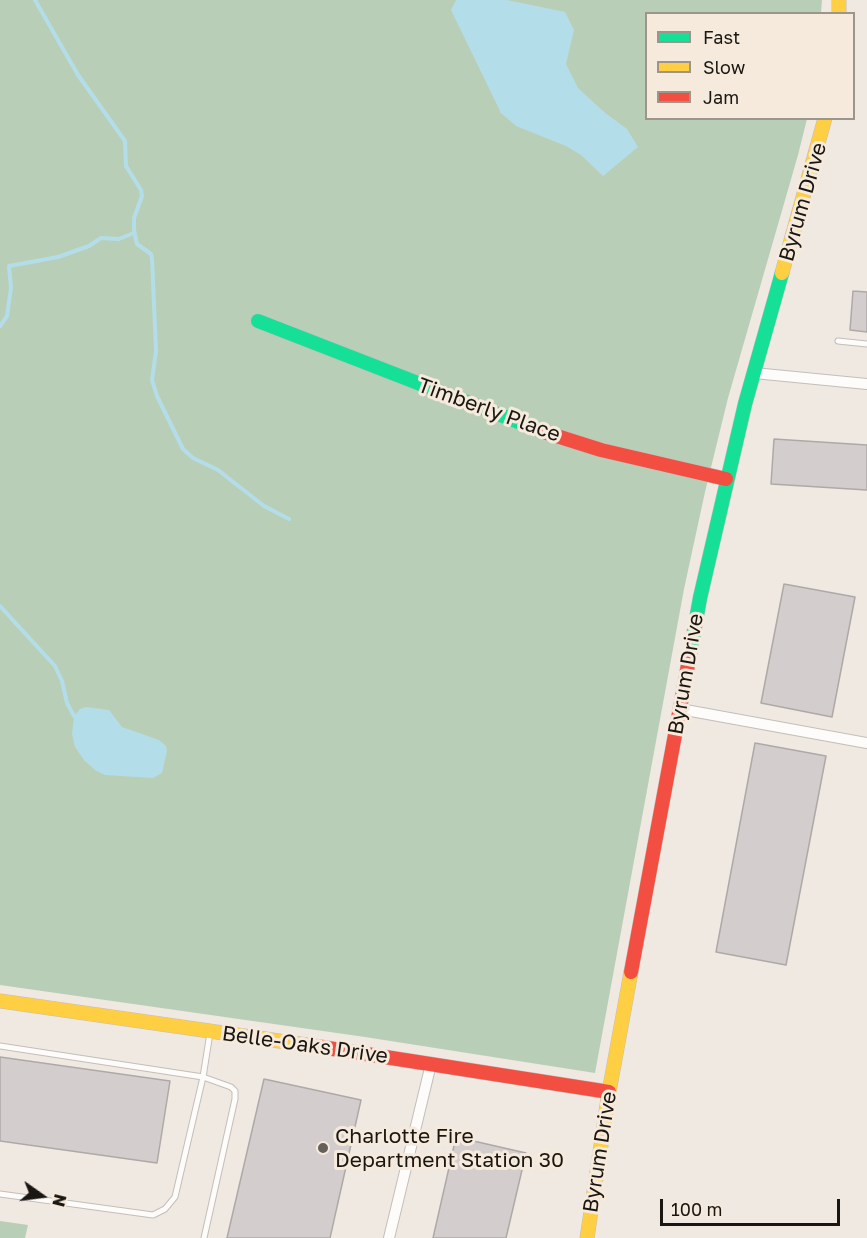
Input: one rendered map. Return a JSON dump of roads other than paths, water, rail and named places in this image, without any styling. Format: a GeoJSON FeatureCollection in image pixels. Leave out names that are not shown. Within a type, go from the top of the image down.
{"type":"FeatureCollection","features":[{"type":"Feature","properties":{"kind":"street","name":"Byrum Drive"},"geometry":{"type":"LineString","coordinates":[[587,1238],[609,1092],[700,598],[726,479],[824,120]]}},
{"type":"Feature","properties":{"kind":"street","name":"Timberly Place"},"geometry":{"type":"LineString","coordinates":[[258,321],[564,439],[601,450],[726,479]]}},
{"type":"Feature","properties":{"kind":"street"},"geometry":{"type":"LineString","coordinates":[[754,373],[867,384]]}},
{"type":"Feature","properties":{"kind":"street"},"geometry":{"type":"LineString","coordinates":[[680,709],[867,743]]}},
{"type":"Feature","properties":{"kind":"street","name":"Belle-Oaks Drive"},"geometry":{"type":"LineString","coordinates":[[0,1001],[609,1092]]}},
{"type":"Feature","properties":{"kind":"street"},"geometry":{"type":"LineString","coordinates":[[389,1238],[431,1064]]}},
{"type":"Feature","properties":{"kind":"lane"},"geometry":{"type":"LineString","coordinates":[[838,341],[867,344]]}},
{"type":"Feature","properties":{"kind":"lane"},"geometry":{"type":"LineString","coordinates":[[0,1194],[153,1215],[165,1209],[175,1197],[203,1077],[210,1031]]}},
{"type":"Feature","properties":{"kind":"lane"},"geometry":{"type":"LineString","coordinates":[[0,1046],[203,1077],[231,1087],[235,1091],[235,1099],[204,1238]]}},
{"type":"Feature","properties":{"kind":"water"},"geometry":{"type":"Polygon","coordinates":[[[456,0],[507,0],[565,12],[574,30],[566,64],[578,88],[627,129],[638,147],[603,176],[581,155],[566,146],[516,126],[501,113],[451,10],[456,0]]]}},
{"type":"Feature","properties":{"kind":"water"},"geometry":{"type":"Polygon","coordinates":[[[86,707],[109,710],[122,727],[159,740],[166,746],[162,773],[153,778],[105,775],[95,770],[75,747],[72,734],[74,716],[80,709],[86,707]]]}},
{"type":"Feature","properties":{"kind":"waterway"},"geometry":{"type":"LineString","coordinates":[[35,0],[78,75],[125,141],[126,166],[141,190],[142,196],[134,218],[134,230],[137,244],[151,254],[152,258],[156,351],[152,380],[157,396],[183,449],[193,458],[218,470],[264,506],[289,519]]}},
{"type":"Feature","properties":{"kind":"waterway"},"geometry":{"type":"LineString","coordinates":[[0,326],[7,316],[11,288],[9,266],[58,257],[89,246],[101,238],[119,239],[134,233]]}},
{"type":"Feature","properties":{"kind":"waterway"},"geometry":{"type":"LineString","coordinates":[[0,606],[55,666],[62,681],[67,703],[74,716]]}},
{"type":"Feature","properties":{"kind":"place","name":"Charlotte Fire Department Station 30"},"geometry":{"type":"Point","coordinates":[323,1148]}}]}
